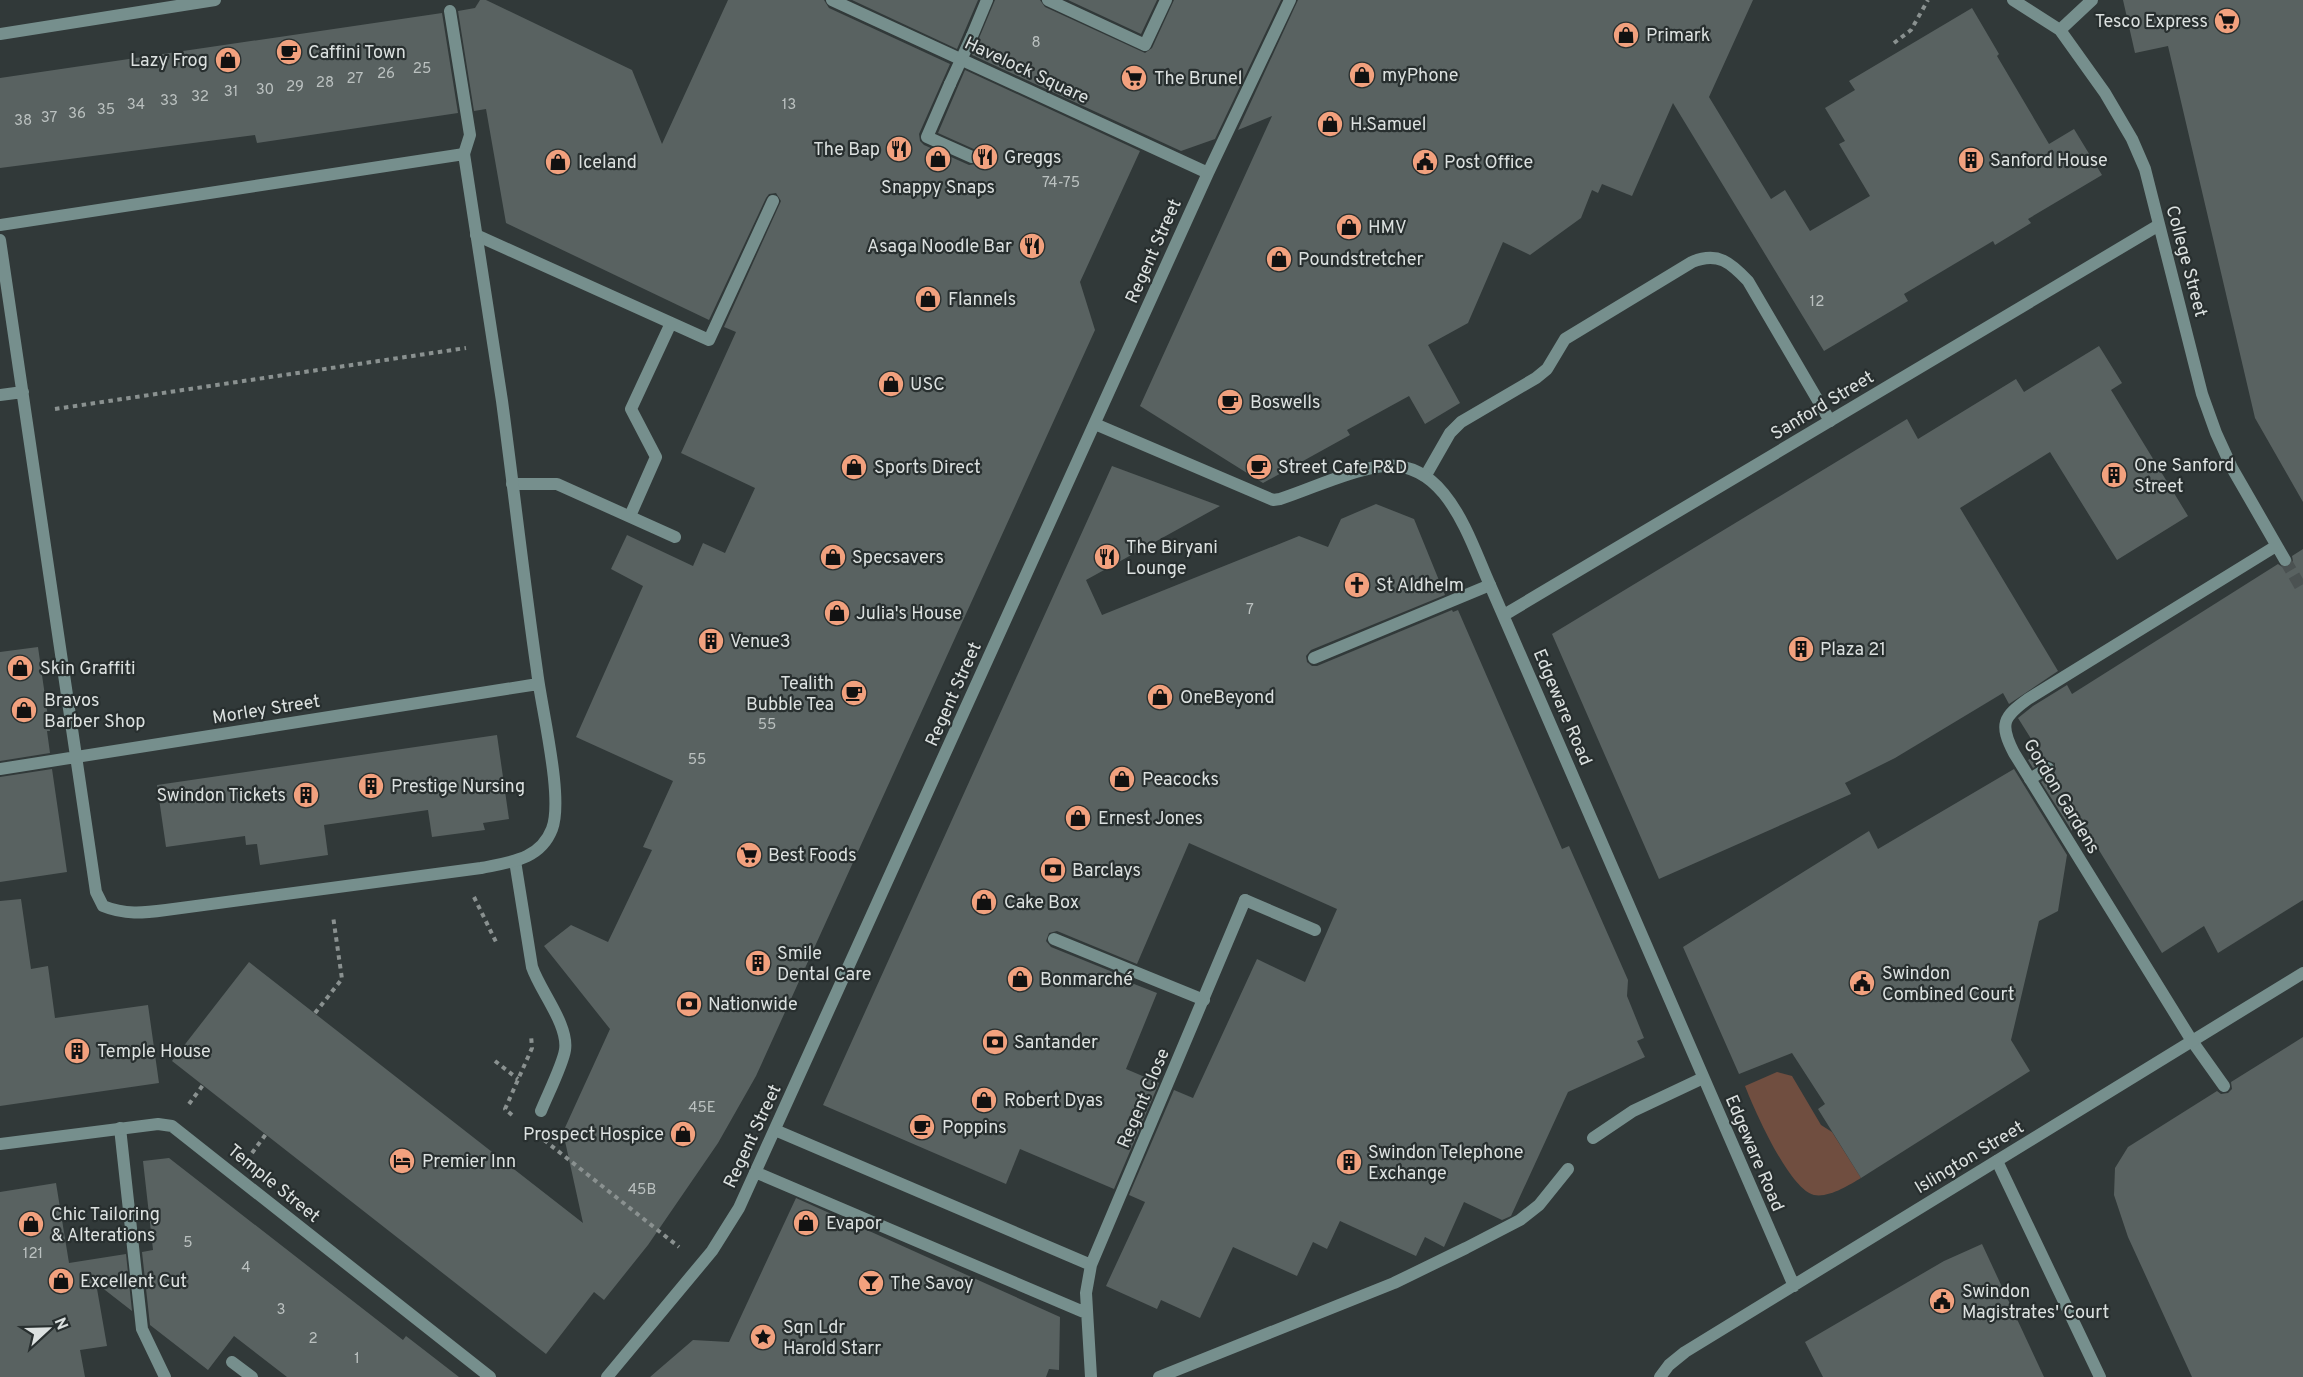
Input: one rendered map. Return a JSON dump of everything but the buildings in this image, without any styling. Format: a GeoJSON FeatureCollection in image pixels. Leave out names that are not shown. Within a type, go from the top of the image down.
{"type":"FeatureCollection","features":[{"type":"Feature","properties":{"kind":"street"},"geometry":{"type":"LineString","coordinates":[[0,34],[214,0]]}},
{"type":"Feature","properties":{"kind":"street","name":"Havelock Square"},"geometry":{"type":"LineString","coordinates":[[832,0],[1208,173]]}},
{"type":"Feature","properties":{"kind":"street"},"geometry":{"type":"LineString","coordinates":[[972,157],[927,137],[987,0]]}},
{"type":"Feature","properties":{"kind":"street"},"geometry":{"type":"LineString","coordinates":[[1048,0],[1145,45],[1166,0]]}},
{"type":"Feature","properties":{"kind":"street","name":"Regent Street"},"geometry":{"type":"LineString","coordinates":[[607,1377],[712,1251],[727,1229],[775,1130],[1208,173],[1290,0]]}},
{"type":"Feature","properties":{"kind":"street","name":"College Street"},"geometry":{"type":"LineString","coordinates":[[2013,0],[2045,18],[2060,30],[2105,93],[2132,139],[2145,169],[2209,414],[2232,468],[2285,560]]}},
{"type":"Feature","properties":{"kind":"street"},"geometry":{"type":"LineString","coordinates":[[2060,30],[2092,0]]}},
{"type":"Feature","properties":{"kind":"street"},"geometry":{"type":"LineString","coordinates":[[0,240],[75,758],[96,892],[103,906],[118,912],[137,914],[481,868],[515,861],[536,852],[552,828],[555,814],[555,789],[538,684],[493,344],[464,154],[470,135],[450,11]]}},
{"type":"Feature","properties":{"kind":"street"},"geometry":{"type":"LineString","coordinates":[[0,225],[464,154]]}},
{"type":"Feature","properties":{"kind":"street"},"geometry":{"type":"LineString","coordinates":[[476,235],[709,340],[773,201]]}},
{"type":"Feature","properties":{"kind":"street","name":"Sanford Street"},"geometry":{"type":"LineString","coordinates":[[1504,615],[2159,225]]}},
{"type":"Feature","properties":{"kind":"street"},"geometry":{"type":"LineString","coordinates":[[1095,424],[1273,500],[1378,466],[1411,468],[1426,475],[1450,433],[1461,422],[1547,369],[1565,339],[1704,257],[1719,259],[1733,265],[1748,281],[1830,421]]}},
{"type":"Feature","properties":{"kind":"street"},"geometry":{"type":"LineString","coordinates":[[630,516],[656,457],[631,409],[671,323]]}},
{"type":"Feature","properties":{"kind":"street"},"geometry":{"type":"LineString","coordinates":[[0,395],[23,392]]}},
{"type":"Feature","properties":{"kind":"street","name":"Edgeware Road"},"geometry":{"type":"LineString","coordinates":[[1426,475],[1440,487],[1452,505],[1504,615],[1794,1286]]}},
{"type":"Feature","properties":{"kind":"street"},"geometry":{"type":"LineString","coordinates":[[512,484],[557,484],[675,537]]}},
{"type":"Feature","properties":{"kind":"street","name":"Gordon Gardens"},"geometry":{"type":"LineString","coordinates":[[2224,1086],[2192,1041],[2030,779],[2007,740],[2004,729],[2005,719],[2012,710],[2276,546]]}},
{"type":"Feature","properties":{"kind":"street"},"geometry":{"type":"LineString","coordinates":[[1314,658],[1490,585]]}},
{"type":"Feature","properties":{"kind":"street","name":"Morley Street"},"geometry":{"type":"LineString","coordinates":[[0,770],[538,684]]}},
{"type":"Feature","properties":{"kind":"street"},"geometry":{"type":"LineString","coordinates":[[2030,779],[2048,768]]}},
{"type":"Feature","properties":{"kind":"street"},"geometry":{"type":"LineString","coordinates":[[515,861],[532,967],[538,983],[560,1022],[564,1035],[565,1050],[541,1111]]}},
{"type":"Feature","properties":{"kind":"street","name":"Regent Close"},"geometry":{"type":"LineString","coordinates":[[1091,1377],[1086,1286],[1091,1265],[1245,900],[1316,930]]}},
{"type":"Feature","properties":{"kind":"street"},"geometry":{"type":"LineString","coordinates":[[1054,939],[1204,1000]]}},
{"type":"Feature","properties":{"kind":"street","name":"Islington Street"},"geometry":{"type":"LineString","coordinates":[[1659,1377],[1684,1352],[2303,973]]}},
{"type":"Feature","properties":{"kind":"street"},"geometry":{"type":"LineString","coordinates":[[1593,1138],[1633,1112],[1703,1077]]}},
{"type":"Feature","properties":{"kind":"street","name":"Temple Street"},"geometry":{"type":"LineString","coordinates":[[0,1144],[158,1124],[172,1126],[490,1377]]}},
{"type":"Feature","properties":{"kind":"street"},"geometry":{"type":"LineString","coordinates":[[120,1128],[142,1329],[165,1377]]}},
{"type":"Feature","properties":{"kind":"street"},"geometry":{"type":"LineString","coordinates":[[775,1130],[1091,1265]]}},
{"type":"Feature","properties":{"kind":"street"},"geometry":{"type":"LineString","coordinates":[[1997,1161],[2100,1377]]}},
{"type":"Feature","properties":{"kind":"street"},"geometry":{"type":"LineString","coordinates":[[1159,1377],[1394,1282],[1466,1248],[1527,1215],[1539,1205],[1568,1169]]}},
{"type":"Feature","properties":{"kind":"street"},"geometry":{"type":"LineString","coordinates":[[755,1172],[1086,1313]]}},
{"type":"Feature","properties":{"kind":"street"},"geometry":{"type":"LineString","coordinates":[[232,1362],[252,1377]]}},
{"type":"Feature","properties":{"kind":"path"},"geometry":{"type":"LineString","coordinates":[[1894,43],[1911,30],[1928,0]]}},
{"type":"Feature","properties":{"kind":"path"},"geometry":{"type":"LineString","coordinates":[[26,413],[493,344]]}},
{"type":"Feature","properties":{"kind":"path"},"geometry":{"type":"LineString","coordinates":[[315,1013],[342,979],[330,889]]}},
{"type":"Feature","properties":{"kind":"path"},"geometry":{"type":"LineString","coordinates":[[495,1061],[518,1079]]}},
{"type":"Feature","properties":{"kind":"shaded area"},"geometry":{"type":"Polygon","coordinates":[[[1777,1072],[1792,1076],[1821,1125],[1832,1132],[1861,1178],[1826,1195],[1814,1195],[1804,1190],[1794,1179],[1774,1147],[1745,1086],[1777,1072]]]}},
{"type":"Feature","properties":{"kind":"tunnel"},"geometry":{"type":"LineString","coordinates":[[2285,560],[2303,591]]}},
{"type":"Feature","properties":{"kind":"place","name":"Tesco Express"},"geometry":{"type":"Point","coordinates":[2227,21]}},
{"type":"Feature","properties":{"kind":"place","name":"Primark"},"geometry":{"type":"Point","coordinates":[1626,35]}},
{"type":"Feature","properties":{"kind":"place","name":"Caffini Town"},"geometry":{"type":"Point","coordinates":[289,52]}},
{"type":"Feature","properties":{"kind":"place","name":"Lazy Frog"},"geometry":{"type":"Point","coordinates":[228,60]}},
{"type":"Feature","properties":{"kind":"place","name":"myPhone"},"geometry":{"type":"Point","coordinates":[1362,75]}},
{"type":"Feature","properties":{"kind":"place","name":"The Brunel"},"geometry":{"type":"Point","coordinates":[1134,78]}},
{"type":"Feature","properties":{"kind":"place","name":"H.Samuel"},"geometry":{"type":"Point","coordinates":[1330,124]}},
{"type":"Feature","properties":{"kind":"place","name":"The Bap"},"geometry":{"type":"Point","coordinates":[899,149]}},
{"type":"Feature","properties":{"kind":"place","name":"Greggs"},"geometry":{"type":"Point","coordinates":[985,157]}},
{"type":"Feature","properties":{"kind":"place","name":"Snappy Snaps"},"geometry":{"type":"Point","coordinates":[938,159]}},
{"type":"Feature","properties":{"kind":"place","name":"Sanford House"},"geometry":{"type":"Point","coordinates":[1971,160]}},
{"type":"Feature","properties":{"kind":"place","name":"Iceland"},"geometry":{"type":"Point","coordinates":[558,162]}},
{"type":"Feature","properties":{"kind":"place","name":"Post Office"},"geometry":{"type":"Point","coordinates":[1425,162]}},
{"type":"Feature","properties":{"kind":"place","name":"HMV"},"geometry":{"type":"Point","coordinates":[1349,227]}},
{"type":"Feature","properties":{"kind":"place","name":"Asaga Noodle Bar"},"geometry":{"type":"Point","coordinates":[1032,246]}},
{"type":"Feature","properties":{"kind":"place","name":"Poundstretcher"},"geometry":{"type":"Point","coordinates":[1279,259]}},
{"type":"Feature","properties":{"kind":"place","name":"Flannels"},"geometry":{"type":"Point","coordinates":[928,299]}},
{"type":"Feature","properties":{"kind":"place","name":"USC"},"geometry":{"type":"Point","coordinates":[891,384]}},
{"type":"Feature","properties":{"kind":"place","name":"Boswells"},"geometry":{"type":"Point","coordinates":[1230,402]}},
{"type":"Feature","properties":{"kind":"place","name":"Sports Direct"},"geometry":{"type":"Point","coordinates":[854,467]}},
{"type":"Feature","properties":{"kind":"place","name":"Street Cafe P&D"},"geometry":{"type":"Point","coordinates":[1259,467]}},
{"type":"Feature","properties":{"kind":"place","name":"One Sanford Street"},"geometry":{"type":"Point","coordinates":[2114,475]}},
{"type":"Feature","properties":{"kind":"place","name":"Specsavers"},"geometry":{"type":"Point","coordinates":[833,557]}},
{"type":"Feature","properties":{"kind":"place","name":"The Biryani Lounge"},"geometry":{"type":"Point","coordinates":[1107,557]}},
{"type":"Feature","properties":{"kind":"place","name":"St Aldhelm"},"geometry":{"type":"Point","coordinates":[1357,585]}},
{"type":"Feature","properties":{"kind":"place","name":"Julia's House"},"geometry":{"type":"Point","coordinates":[837,613]}},
{"type":"Feature","properties":{"kind":"place","name":"Venue3"},"geometry":{"type":"Point","coordinates":[711,641]}},
{"type":"Feature","properties":{"kind":"place","name":"Plaza 21"},"geometry":{"type":"Point","coordinates":[1801,649]}},
{"type":"Feature","properties":{"kind":"place","name":"Skin Graffiti"},"geometry":{"type":"Point","coordinates":[20,668]}},
{"type":"Feature","properties":{"kind":"place","name":"Tealith Bubble Tea"},"geometry":{"type":"Point","coordinates":[854,693]}},
{"type":"Feature","properties":{"kind":"place","name":"OneBeyond"},"geometry":{"type":"Point","coordinates":[1160,697]}},
{"type":"Feature","properties":{"kind":"place","name":"Bravos Barber Shop"},"geometry":{"type":"Point","coordinates":[24,710]}},
{"type":"Feature","properties":{"kind":"place","name":"Peacocks"},"geometry":{"type":"Point","coordinates":[1122,779]}},
{"type":"Feature","properties":{"kind":"place","name":"Prestige Nursing"},"geometry":{"type":"Point","coordinates":[371,786]}},
{"type":"Feature","properties":{"kind":"place","name":"Swindon Tickets"},"geometry":{"type":"Point","coordinates":[306,795]}},
{"type":"Feature","properties":{"kind":"place","name":"Ernest Jones"},"geometry":{"type":"Point","coordinates":[1078,818]}},
{"type":"Feature","properties":{"kind":"place","name":"Best Foods"},"geometry":{"type":"Point","coordinates":[749,855]}},
{"type":"Feature","properties":{"kind":"place","name":"Barclays"},"geometry":{"type":"Point","coordinates":[1053,870]}},
{"type":"Feature","properties":{"kind":"place","name":"Cake Box"},"geometry":{"type":"Point","coordinates":[984,902]}},
{"type":"Feature","properties":{"kind":"place","name":"Smile Dental Care"},"geometry":{"type":"Point","coordinates":[758,963]}},
{"type":"Feature","properties":{"kind":"place","name":"Bonmarché"},"geometry":{"type":"Point","coordinates":[1020,979]}},
{"type":"Feature","properties":{"kind":"place","name":"Swindon Combined Court"},"geometry":{"type":"Point","coordinates":[1862,983]}},
{"type":"Feature","properties":{"kind":"place","name":"Nationwide"},"geometry":{"type":"Point","coordinates":[689,1004]}},
{"type":"Feature","properties":{"kind":"place","name":"Santander"},"geometry":{"type":"Point","coordinates":[995,1042]}},
{"type":"Feature","properties":{"kind":"place","name":"Temple House"},"geometry":{"type":"Point","coordinates":[77,1051]}},
{"type":"Feature","properties":{"kind":"place","name":"Robert Dyas"},"geometry":{"type":"Point","coordinates":[984,1100]}},
{"type":"Feature","properties":{"kind":"place","name":"Poppins"},"geometry":{"type":"Point","coordinates":[922,1127]}},
{"type":"Feature","properties":{"kind":"place","name":"Prospect Hospice"},"geometry":{"type":"Point","coordinates":[683,1134]}},
{"type":"Feature","properties":{"kind":"place","name":"Premier Inn"},"geometry":{"type":"Point","coordinates":[402,1161]}},
{"type":"Feature","properties":{"kind":"place","name":"Swindon Telephone Exchange"},"geometry":{"type":"Point","coordinates":[1349,1162]}},
{"type":"Feature","properties":{"kind":"place","name":"Evapor"},"geometry":{"type":"Point","coordinates":[806,1223]}},
{"type":"Feature","properties":{"kind":"place","name":"Chic Tailoring & Alterations"},"geometry":{"type":"Point","coordinates":[31,1224]}},
{"type":"Feature","properties":{"kind":"place","name":"Excellent Cut"},"geometry":{"type":"Point","coordinates":[61,1281]}},
{"type":"Feature","properties":{"kind":"place","name":"The Savoy"},"geometry":{"type":"Point","coordinates":[871,1283]}},
{"type":"Feature","properties":{"kind":"place","name":"Swindon Magistrates' Court"},"geometry":{"type":"Point","coordinates":[1942,1301]}},
{"type":"Feature","properties":{"kind":"place","name":"Sqn Ldr Harold Starr"},"geometry":{"type":"Point","coordinates":[763,1337]}}]}
